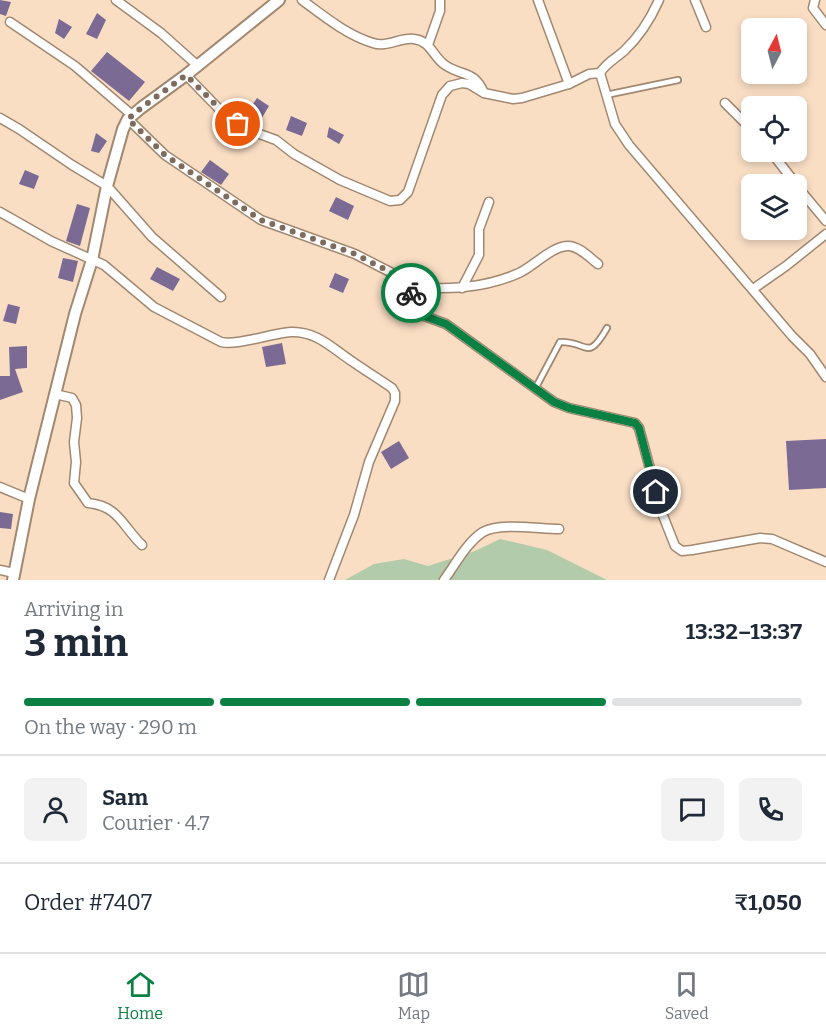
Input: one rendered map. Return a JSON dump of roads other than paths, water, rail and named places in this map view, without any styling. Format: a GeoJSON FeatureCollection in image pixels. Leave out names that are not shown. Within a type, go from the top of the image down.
{"type":"FeatureCollection","features":[{"type":"Feature","properties":{"kind":"street"},"geometry":{"type":"LineString","coordinates":[[116,0],[160,33],[198,66]]}},
{"type":"Feature","properties":{"kind":"street"},"geometry":{"type":"LineString","coordinates":[[302,0],[338,27],[374,44],[382,45],[411,38],[419,40],[428,45],[442,63],[478,80],[484,93]]}},
{"type":"Feature","properties":{"kind":"street"},"geometry":{"type":"LineString","coordinates":[[428,45],[440,11],[440,0]]}},
{"type":"Feature","properties":{"kind":"street"},"geometry":{"type":"LineString","coordinates":[[538,0],[569,84]]}},
{"type":"Feature","properties":{"kind":"street"},"geometry":{"type":"LineString","coordinates":[[659,0],[639,35],[604,66],[600,73],[615,124],[629,145],[792,336],[810,354],[826,377]]}},
{"type":"Feature","properties":{"kind":"street"},"geometry":{"type":"LineString","coordinates":[[694,0],[706,27]]}},
{"type":"Feature","properties":{"kind":"street"},"geometry":{"type":"LineString","coordinates":[[815,0],[813,8],[826,25]]}},
{"type":"Feature","properties":{"kind":"street"},"geometry":{"type":"LineString","coordinates":[[0,570],[13,577],[29,499],[75,314],[92,260],[120,137],[130,117],[198,66],[273,2]]}},
{"type":"Feature","properties":{"kind":"street"},"geometry":{"type":"LineString","coordinates":[[10,22],[75,66],[130,117],[165,155],[261,220],[355,254],[400,277],[411,288],[462,288],[493,283],[536,264],[558,248],[566,246],[574,247],[598,264]]}},
{"type":"Feature","properties":{"kind":"street"},"geometry":{"type":"LineString","coordinates":[[186,75],[238,124],[276,140],[294,154],[340,180],[390,201],[400,200],[408,192],[444,90],[450,86],[469,84],[484,93],[513,99],[569,84],[589,74],[600,73]]}},
{"type":"Feature","properties":{"kind":"street"},"geometry":{"type":"LineString","coordinates":[[725,103],[741,119]]}},
{"type":"Feature","properties":{"kind":"street"},"geometry":{"type":"LineString","coordinates":[[0,118],[107,186],[152,237],[221,297]]}},
{"type":"Feature","properties":{"kind":"street"},"geometry":{"type":"LineString","coordinates":[[779,162],[788,174]]}},
{"type":"Feature","properties":{"kind":"street"},"geometry":{"type":"LineString","coordinates":[[807,198],[826,221]]}},
{"type":"Feature","properties":{"kind":"street"},"geometry":{"type":"LineString","coordinates":[[462,288],[479,255],[479,229],[489,202]]}},
{"type":"Feature","properties":{"kind":"street"},"geometry":{"type":"LineString","coordinates":[[0,212],[51,241],[111,270],[154,307],[221,342],[230,343],[270,334],[294,332],[310,334],[321,339],[392,388],[395,401],[369,462],[354,515],[329,580]]}},
{"type":"Feature","properties":{"kind":"street"},"geometry":{"type":"LineString","coordinates":[[753,289],[826,234]]}},
{"type":"Feature","properties":{"kind":"street"},"geometry":{"type":"LineString","coordinates":[[411,288],[411,311],[446,324],[554,402],[569,408],[635,423],[639,428],[662,513],[675,546],[682,551],[760,538],[772,539],[826,562]]}},
{"type":"Feature","properties":{"kind":"street"},"geometry":{"type":"LineString","coordinates":[[55,394],[72,398],[76,405],[78,418],[74,442],[76,486],[88,503],[100,504],[118,516],[142,545]]}},
{"type":"Feature","properties":{"kind":"street"},"geometry":{"type":"LineString","coordinates":[[0,487],[29,499]]}},
{"type":"Feature","properties":{"kind":"street"},"geometry":{"type":"LineString","coordinates":[[444,580],[468,548],[485,531],[496,527],[559,529]]}},
{"type":"Feature","properties":{"kind":"lane"},"geometry":{"type":"LineString","coordinates":[[606,95],[678,80]]}},
{"type":"Feature","properties":{"kind":"lane"},"geometry":{"type":"LineString","coordinates":[[534,389],[560,342],[585,348],[593,347],[597,345],[607,328]]}}]}
